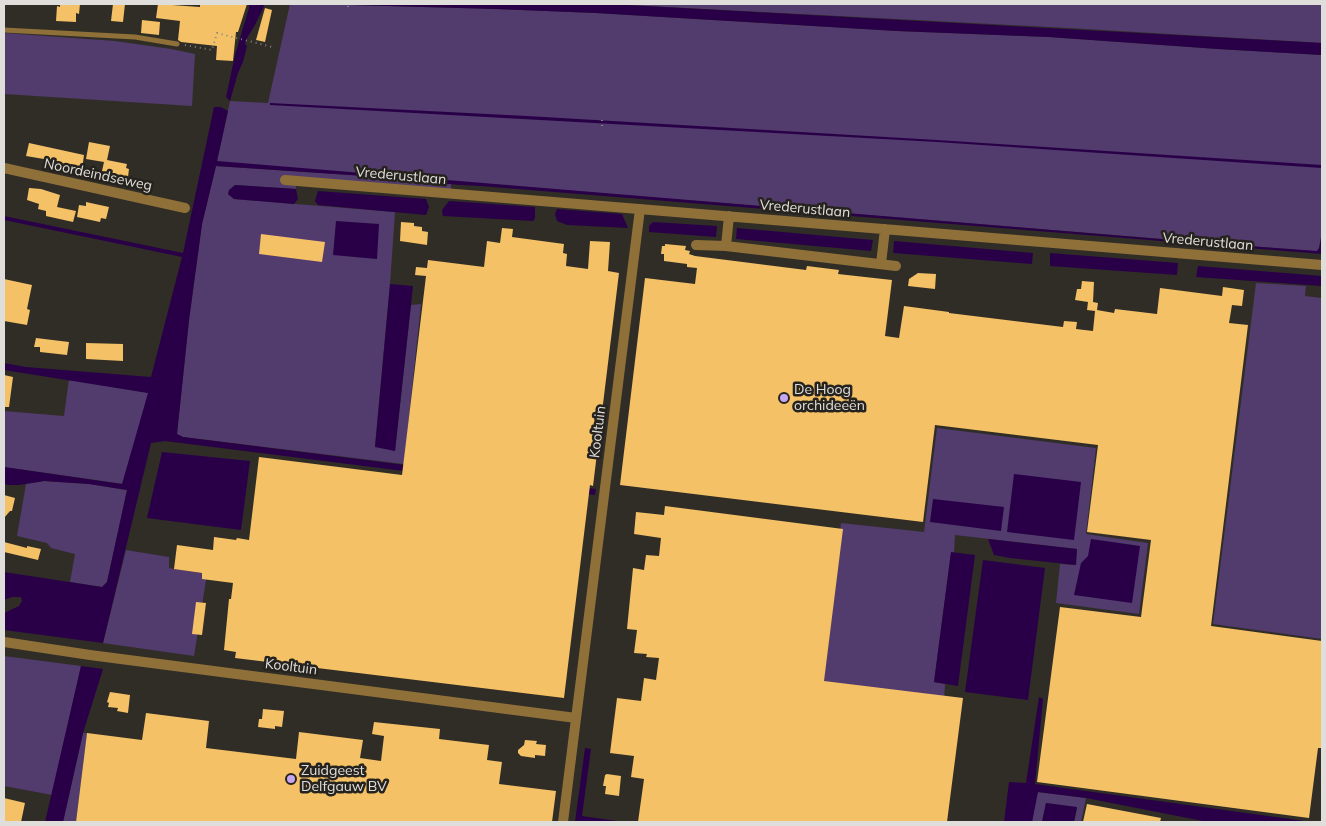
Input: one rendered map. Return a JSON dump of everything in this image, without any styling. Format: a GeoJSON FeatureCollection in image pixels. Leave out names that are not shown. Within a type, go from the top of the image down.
{"type":"FeatureCollection","features":[{"type":"Feature","properties":{"kind":"street","name":"Noordeindseweg"},"geometry":{"type":"LineString","coordinates":[[4,168],[185,208]]}},
{"type":"Feature","properties":{"kind":"street","name":"Vrederustlaan"},"geometry":{"type":"LineString","coordinates":[[285,180],[1322,265]]}},
{"type":"Feature","properties":{"kind":"street","name":"Kooltuin"},"geometry":{"type":"LineString","coordinates":[[563,822],[640,209]]}},
{"type":"Feature","properties":{"kind":"street"},"geometry":{"type":"LineString","coordinates":[[726,246],[729,216]]}},
{"type":"Feature","properties":{"kind":"street"},"geometry":{"type":"LineString","coordinates":[[881,264],[885,229]]}},
{"type":"Feature","properties":{"kind":"street"},"geometry":{"type":"LineString","coordinates":[[696,245],[726,246],[896,266]]}},
{"type":"Feature","properties":{"kind":"street","name":"Kooltuin"},"geometry":{"type":"LineString","coordinates":[[4,642],[90,655],[576,718]]}},
{"type":"Feature","properties":{"kind":"lane"},"geometry":{"type":"LineString","coordinates":[[4,30],[135,37],[177,44]]}},
{"type":"Feature","properties":{"kind":"path"},"geometry":{"type":"LineString","coordinates":[[177,44],[212,50],[217,33],[272,47]]}},
{"type":"Feature","properties":{"kind":"path"},"geometry":{"type":"LineString","coordinates":[[602,118],[602,126]]}},
{"type":"Feature","properties":{"kind":"shaded area"},"geometry":{"type":"Polygon","coordinates":[[[249,4],[265,4],[247,38],[243,62],[230,101],[226,97],[249,4]]]}},
{"type":"Feature","properties":{"kind":"shaded area"},"geometry":{"type":"Polygon","coordinates":[[[290,4],[352,4],[596,13],[897,31],[1049,37],[1322,55],[1322,252],[217,162],[230,101],[268,103],[290,4]]]}},
{"type":"Feature","properties":{"kind":"shaded area"},"geometry":{"type":"Polygon","coordinates":[[[352,4],[609,4],[1322,43],[1322,55],[1049,37],[897,31],[596,13],[352,4]]]}},
{"type":"Feature","properties":{"kind":"shaded area"},"geometry":{"type":"Polygon","coordinates":[[[609,4],[1322,4],[1322,43],[1068,28],[609,4]]]}},
{"type":"Feature","properties":{"kind":"shaded area"},"geometry":{"type":"Polygon","coordinates":[[[4,33],[115,41],[195,54],[192,106],[4,94],[4,33]]]}},
{"type":"Feature","properties":{"kind":"shaded area"},"geometry":{"type":"Polygon","coordinates":[[[270,103],[937,140],[1322,165],[1322,168],[937,142],[270,105],[270,103]]]}},
{"type":"Feature","properties":{"kind":"shaded area"},"geometry":{"type":"Polygon","coordinates":[[[214,107],[221,107],[228,111],[217,161],[1317,251],[1322,232],[1322,254],[365,176],[216,166],[202,224],[189,320],[177,434],[183,437],[596,489],[595,495],[165,441],[151,443],[103,643],[4,630],[4,613],[19,606],[22,601],[21,597],[12,597],[4,600],[4,572],[102,587],[107,582],[127,490],[89,484],[44,481],[9,485],[4,484],[4,467],[122,484],[148,393],[4,370],[4,363],[26,367],[151,377],[182,257],[4,220],[4,216],[183,253],[214,107]]]}},
{"type":"Feature","properties":{"kind":"shaded area"},"geometry":{"type":"Polygon","coordinates":[[[216,166],[451,184],[451,190],[296,185],[296,189],[235,185],[228,194],[234,199],[395,212],[375,446],[395,451],[411,305],[421,304],[404,464],[183,437],[177,434],[189,320],[202,224],[216,166]]]}},
{"type":"Feature","properties":{"kind":"shaded area"},"geometry":{"type":"Polygon","coordinates":[[[235,185],[296,189],[298,199],[294,204],[234,199],[228,194],[229,190],[235,185]]]}},
{"type":"Feature","properties":{"kind":"shaded area"},"geometry":{"type":"Polygon","coordinates":[[[318,191],[426,199],[429,207],[426,215],[318,205],[315,201],[318,191]]]}},
{"type":"Feature","properties":{"kind":"shaded area"},"geometry":{"type":"Polygon","coordinates":[[[449,201],[535,207],[535,218],[533,221],[443,216],[442,210],[449,201]]]}},
{"type":"Feature","properties":{"kind":"shaded area"},"geometry":{"type":"Polygon","coordinates":[[[557,209],[622,214],[628,228],[567,225],[557,221],[555,214],[557,209]]]}},
{"type":"Feature","properties":{"kind":"shaded area"},"geometry":{"type":"Polygon","coordinates":[[[336,221],[379,224],[377,259],[333,255],[336,221]]]}},
{"type":"Feature","properties":{"kind":"shaded area"},"geometry":{"type":"Polygon","coordinates":[[[653,222],[717,226],[716,237],[649,232],[649,226],[653,222]]]}},
{"type":"Feature","properties":{"kind":"shaded area"},"geometry":{"type":"Polygon","coordinates":[[[737,228],[873,240],[871,251],[736,239],[737,228]]]}},
{"type":"Feature","properties":{"kind":"shaded area"},"geometry":{"type":"Polygon","coordinates":[[[894,241],[1033,253],[1032,264],[893,253],[894,241]]]}},
{"type":"Feature","properties":{"kind":"shaded area"},"geometry":{"type":"Polygon","coordinates":[[[1050,253],[1178,263],[1177,275],[1050,266],[1050,253]]]}},
{"type":"Feature","properties":{"kind":"shaded area"},"geometry":{"type":"Polygon","coordinates":[[[1198,266],[1322,276],[1322,286],[1196,277],[1198,266]]]}},
{"type":"Feature","properties":{"kind":"shaded area"},"geometry":{"type":"Polygon","coordinates":[[[1256,283],[1306,286],[1305,296],[1322,298],[1322,639],[1213,624],[1256,283]]]}},
{"type":"Feature","properties":{"kind":"shaded area"},"geometry":{"type":"Polygon","coordinates":[[[390,284],[413,286],[395,451],[375,447],[390,284]]]}},
{"type":"Feature","properties":{"kind":"shaded area"},"geometry":{"type":"Polygon","coordinates":[[[69,379],[149,393],[123,484],[4,467],[4,411],[64,416],[69,379]]]}},
{"type":"Feature","properties":{"kind":"shaded area"},"geometry":{"type":"Polygon","coordinates":[[[937,428],[1096,448],[1086,534],[1148,543],[1139,614],[1056,603],[1060,564],[1075,565],[1077,549],[955,535],[954,553],[951,553],[934,682],[945,684],[944,701],[822,682],[841,523],[924,532],[937,428]]]}},
{"type":"Feature","properties":{"kind":"shaded area"},"geometry":{"type":"Polygon","coordinates":[[[162,452],[250,461],[241,530],[147,518],[162,452]]]}},
{"type":"Feature","properties":{"kind":"shaded area"},"geometry":{"type":"Polygon","coordinates":[[[1014,474],[1081,482],[1074,540],[1007,532],[1014,474]]]}},
{"type":"Feature","properties":{"kind":"shaded area"},"geometry":{"type":"Polygon","coordinates":[[[44,481],[89,484],[127,490],[107,582],[102,587],[70,582],[75,554],[51,548],[47,543],[17,536],[26,484],[44,481]]]}},
{"type":"Feature","properties":{"kind":"shaded area"},"geometry":{"type":"Polygon","coordinates":[[[933,499],[1004,507],[1001,531],[930,522],[933,499]]]}},
{"type":"Feature","properties":{"kind":"shaded area"},"geometry":{"type":"Polygon","coordinates":[[[988,539],[1077,549],[1076,565],[994,555],[988,539]]]}},
{"type":"Feature","properties":{"kind":"shaded area"},"geometry":{"type":"Polygon","coordinates":[[[1091,539],[1140,546],[1132,603],[1074,595],[1081,563],[1088,556],[1091,539]]]}},
{"type":"Feature","properties":{"kind":"shaded area"},"geometry":{"type":"Polygon","coordinates":[[[126,550],[169,557],[169,568],[207,574],[194,656],[103,643],[126,550]]]}},
{"type":"Feature","properties":{"kind":"shaded area"},"geometry":{"type":"Polygon","coordinates":[[[951,552],[975,555],[958,686],[934,682],[951,552]]]}},
{"type":"Feature","properties":{"kind":"shaded area"},"geometry":{"type":"Polygon","coordinates":[[[983,560],[1045,568],[1028,700],[965,692],[983,560]]]}},
{"type":"Feature","properties":{"kind":"shaded area"},"geometry":{"type":"Polygon","coordinates":[[[4,656],[81,666],[52,795],[4,786],[4,656]]]}},
{"type":"Feature","properties":{"kind":"shaded area"},"geometry":{"type":"Polygon","coordinates":[[[81,666],[103,669],[83,733],[63,822],[45,822],[81,666]]]}},
{"type":"Feature","properties":{"kind":"shaded area"},"geometry":{"type":"Polygon","coordinates":[[[1039,697],[1043,699],[1035,784],[1312,822],[1208,822],[1086,798],[1038,792],[1032,822],[1004,822],[1009,782],[1026,783],[1039,697]]]}},
{"type":"Feature","properties":{"kind":"shaded area"},"geometry":{"type":"Polygon","coordinates":[[[83,733],[87,733],[76,822],[63,822],[83,733]]]}},
{"type":"Feature","properties":{"kind":"shaded area"},"geometry":{"type":"Polygon","coordinates":[[[585,748],[591,749],[582,816],[624,822],[575,822],[585,748]]]}},
{"type":"Feature","properties":{"kind":"shaded area"},"geometry":{"type":"Polygon","coordinates":[[[1037,792],[1086,798],[1081,822],[1074,822],[1077,808],[1046,803],[1042,822],[1032,822],[1037,792]]]}},
{"type":"Feature","properties":{"kind":"shaded area"},"geometry":{"type":"Polygon","coordinates":[[[1046,803],[1077,807],[1074,822],[1042,822],[1046,803]]]}},
{"type":"Feature","properties":{"kind":"building"},"geometry":{"type":"Polygon","coordinates":[[[60,4],[80,4],[79,14],[76,13],[76,22],[56,21],[57,6],[60,7],[60,4]]]}},
{"type":"Feature","properties":{"kind":"building"},"geometry":{"type":"Polygon","coordinates":[[[113,4],[125,4],[123,22],[111,21],[113,4]]]}},
{"type":"Feature","properties":{"kind":"building"},"geometry":{"type":"Polygon","coordinates":[[[158,4],[200,7],[200,4],[247,4],[238,32],[236,32],[233,61],[216,60],[217,46],[181,42],[178,40],[180,21],[156,18],[158,4]]]}},
{"type":"Feature","properties":{"kind":"building"},"geometry":{"type":"Polygon","coordinates":[[[265,8],[272,10],[265,42],[256,40],[265,8]]]}},
{"type":"Feature","properties":{"kind":"building"},"geometry":{"type":"Polygon","coordinates":[[[142,20],[160,22],[159,35],[141,33],[142,20]]]}},
{"type":"Feature","properties":{"kind":"building"},"geometry":{"type":"Polygon","coordinates":[[[89,142],[110,146],[107,160],[127,164],[126,168],[129,169],[128,177],[102,171],[104,162],[86,159],[89,142]]]}},
{"type":"Feature","properties":{"kind":"building"},"geometry":{"type":"Polygon","coordinates":[[[29,143],[84,155],[82,170],[61,165],[62,162],[26,156],[29,143]]]}},
{"type":"Feature","properties":{"kind":"building"},"geometry":{"type":"Polygon","coordinates":[[[29,188],[41,189],[60,195],[57,207],[76,211],[73,222],[46,216],[46,211],[38,209],[39,204],[27,200],[29,188]]]}},
{"type":"Feature","properties":{"kind":"building"},"geometry":{"type":"Polygon","coordinates":[[[86,202],[109,207],[106,219],[101,218],[100,222],[77,217],[79,205],[86,206],[86,202]]]}},
{"type":"Feature","properties":{"kind":"building"},"geometry":{"type":"Polygon","coordinates":[[[401,222],[414,223],[414,226],[422,227],[422,231],[428,232],[427,245],[400,241],[401,222]]]}},
{"type":"Feature","properties":{"kind":"building"},"geometry":{"type":"Polygon","coordinates":[[[502,228],[513,229],[512,237],[564,244],[563,253],[567,254],[566,266],[588,269],[590,241],[610,242],[608,271],[619,273],[593,486],[590,485],[564,698],[235,658],[236,652],[224,650],[229,599],[231,599],[233,583],[202,579],[202,573],[174,569],[177,545],[213,550],[214,537],[249,540],[259,457],[402,475],[426,276],[415,275],[416,267],[427,268],[428,260],[484,267],[487,241],[500,243],[502,228]]]}},
{"type":"Feature","properties":{"kind":"building"},"geometry":{"type":"Polygon","coordinates":[[[261,234],[325,242],[322,262],[259,254],[261,234]]]}},
{"type":"Feature","properties":{"kind":"building"},"geometry":{"type":"Polygon","coordinates":[[[665,244],[686,246],[685,250],[690,251],[689,254],[695,256],[806,270],[807,266],[839,270],[838,274],[892,280],[885,336],[899,338],[904,306],[1063,327],[1064,321],[1077,322],[1076,329],[1093,331],[1095,311],[1087,310],[1088,302],[1075,300],[1077,289],[1081,289],[1082,281],[1094,282],[1093,302],[1098,303],[1097,310],[1114,313],[1115,309],[1157,314],[1160,288],[1222,296],[1223,287],[1244,290],[1242,306],[1232,305],[1229,323],[1248,325],[1211,626],[1322,641],[1322,748],[1318,748],[1309,818],[1037,782],[1060,607],[1141,617],[1151,540],[1087,532],[1098,445],[935,425],[923,522],[620,485],[645,278],[695,284],[697,268],[687,267],[687,264],[664,261],[664,254],[661,254],[662,246],[665,246],[665,244]]]}},
{"type":"Feature","properties":{"kind":"building"},"geometry":{"type":"Polygon","coordinates":[[[918,273],[936,274],[935,289],[908,286],[909,279],[918,273]]]}},
{"type":"Feature","properties":{"kind":"building"},"geometry":{"type":"Polygon","coordinates":[[[4,279],[32,285],[27,309],[30,310],[27,325],[4,321],[4,279]]]}},
{"type":"Feature","properties":{"kind":"building"},"geometry":{"type":"Polygon","coordinates":[[[36,338],[69,342],[67,355],[40,352],[40,347],[34,347],[36,338]]]}},
{"type":"Feature","properties":{"kind":"building"},"geometry":{"type":"Polygon","coordinates":[[[86,343],[123,344],[123,361],[86,359],[86,343]]]}},
{"type":"Feature","properties":{"kind":"building"},"geometry":{"type":"Polygon","coordinates":[[[4,375],[13,377],[9,407],[4,407],[4,375]]]}},
{"type":"Feature","properties":{"kind":"building"},"geometry":{"type":"Polygon","coordinates":[[[4,495],[15,498],[12,511],[4,518],[4,495]]]}},
{"type":"Feature","properties":{"kind":"building"},"geometry":{"type":"Polygon","coordinates":[[[665,506],[843,529],[824,681],[963,698],[947,822],[638,822],[644,779],[631,777],[634,756],[610,753],[617,698],[641,701],[644,678],[656,680],[659,658],[646,657],[647,654],[634,653],[637,630],[627,629],[633,568],[644,570],[646,555],[659,556],[661,538],[634,534],[636,512],[664,515],[665,506]]]}},
{"type":"Feature","properties":{"kind":"building"},"geometry":{"type":"Polygon","coordinates":[[[4,542],[27,548],[27,546],[41,549],[38,560],[4,552],[4,542]]]}},
{"type":"Feature","properties":{"kind":"building"},"geometry":{"type":"Polygon","coordinates":[[[196,602],[206,603],[202,635],[192,634],[196,602]]]}},
{"type":"Feature","properties":{"kind":"building"},"geometry":{"type":"Polygon","coordinates":[[[110,692],[130,695],[128,713],[117,711],[118,708],[108,707],[109,703],[107,702],[110,692]]]}},
{"type":"Feature","properties":{"kind":"building"},"geometry":{"type":"Polygon","coordinates":[[[263,709],[284,711],[282,727],[275,726],[275,729],[258,727],[259,719],[262,719],[263,709]]]}},
{"type":"Feature","properties":{"kind":"building","name":"Zuidgeest Delfgauw BV"},"geometry":{"type":"Polygon","coordinates":[[[146,713],[209,721],[206,748],[296,759],[299,732],[363,740],[360,758],[381,761],[384,736],[372,734],[374,722],[440,729],[439,739],[489,745],[487,760],[502,762],[499,784],[556,791],[552,822],[76,822],[87,733],[142,740],[146,713]]]}},
{"type":"Feature","properties":{"kind":"building"},"geometry":{"type":"Polygon","coordinates":[[[525,740],[537,741],[536,744],[546,745],[545,756],[535,755],[535,758],[521,756],[518,750],[524,745],[525,740]]]}},
{"type":"Feature","properties":{"kind":"building"},"geometry":{"type":"Polygon","coordinates":[[[605,775],[621,776],[619,796],[605,794],[606,786],[603,786],[605,775]]]}},
{"type":"Feature","properties":{"kind":"building"},"geometry":{"type":"Polygon","coordinates":[[[4,798],[25,803],[21,822],[4,822],[4,798]]]}},
{"type":"Feature","properties":{"kind":"building"},"geometry":{"type":"Polygon","coordinates":[[[1087,804],[1161,818],[1160,822],[1083,822],[1087,804]]]}},
{"type":"Feature","properties":{"kind":"place","name":"De Hoog orchideeën"},"geometry":{"type":"Point","coordinates":[784,398]}},
{"type":"Feature","properties":{"kind":"place","name":"Zuidgeest Delfgauw BV"},"geometry":{"type":"Point","coordinates":[291,779]}}]}
